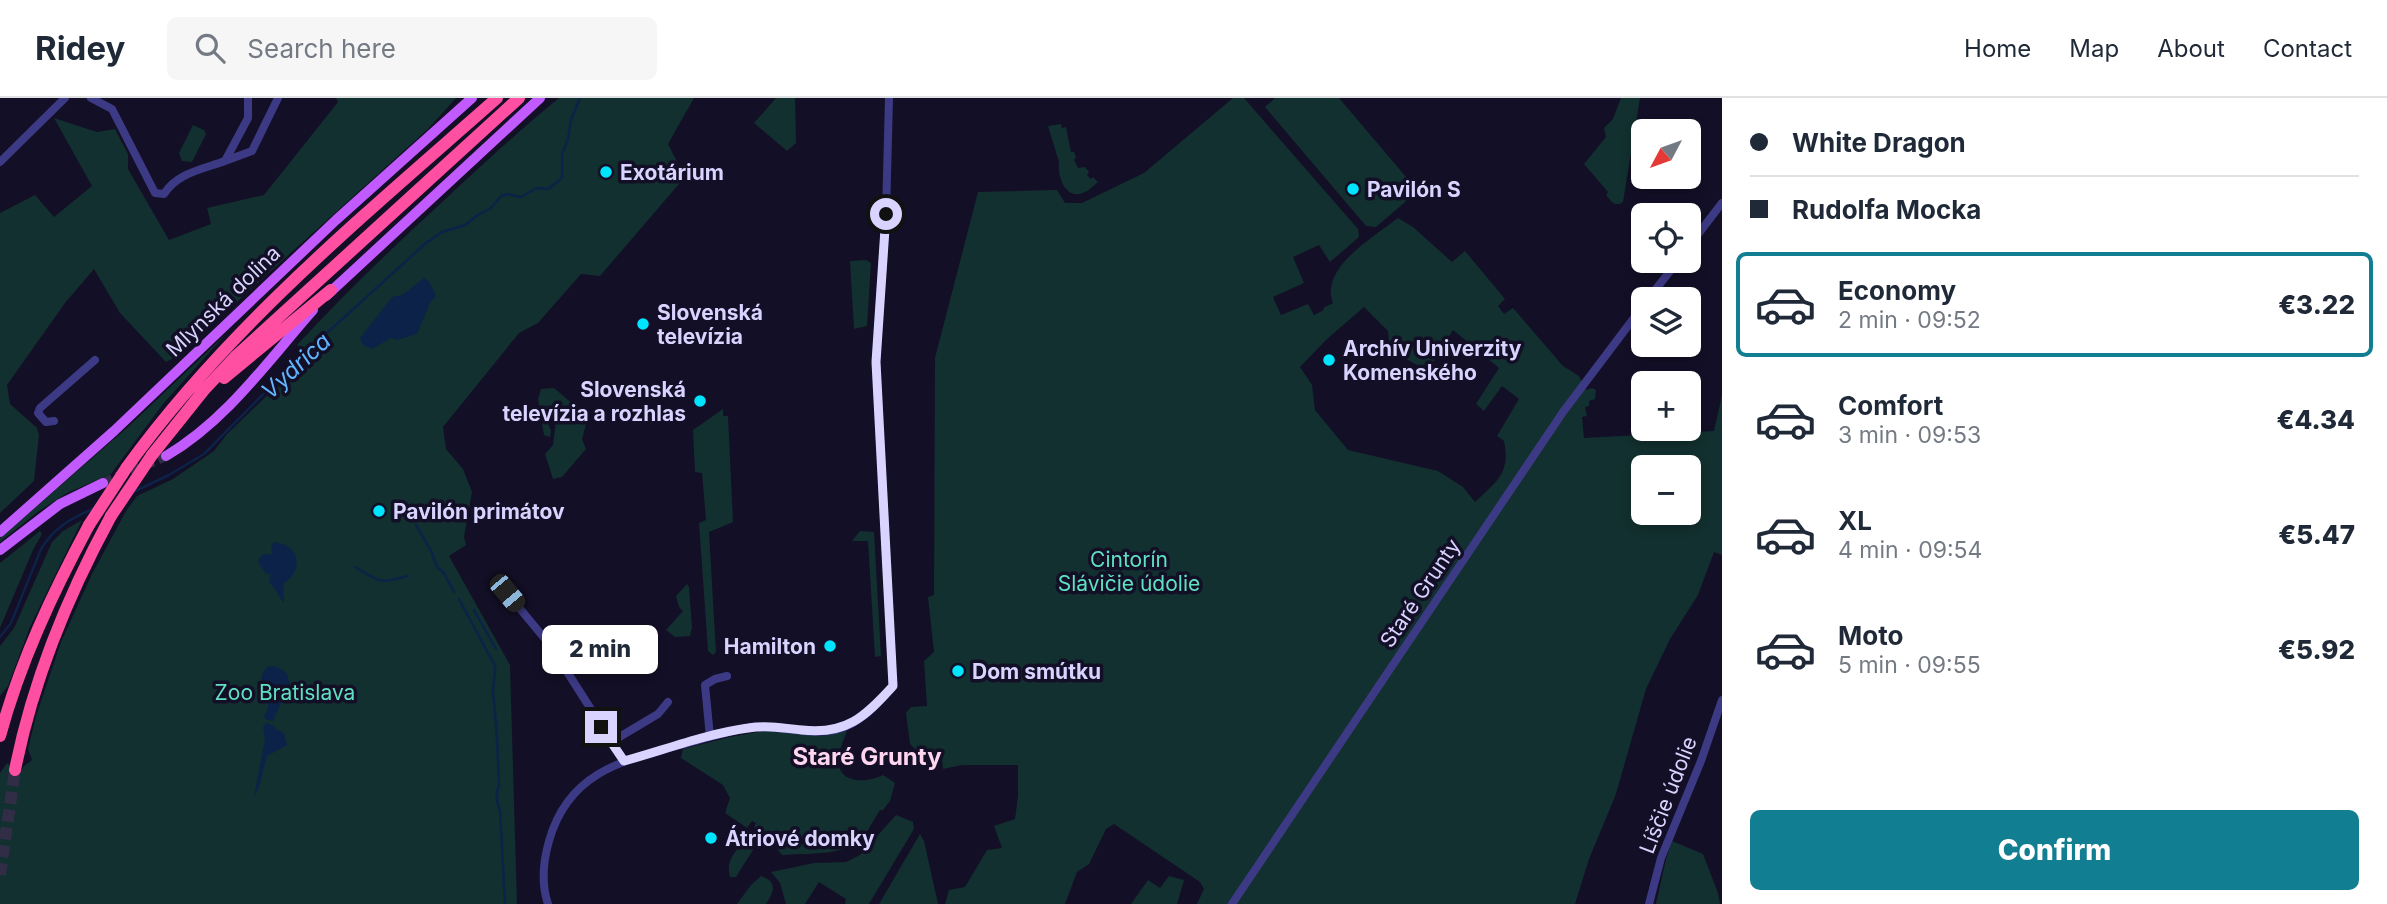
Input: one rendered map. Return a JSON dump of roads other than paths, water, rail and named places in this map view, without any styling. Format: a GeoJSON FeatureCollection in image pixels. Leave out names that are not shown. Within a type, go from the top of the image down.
{"type":"FeatureCollection","features":[{"type":"Feature","properties":{"kind":"highway"},"geometry":{"type":"LineString","coordinates":[[0,736],[19,676],[39,628],[89,525],[163,417],[242,330],[497,98]]}},
{"type":"Feature","properties":{"kind":"highway"},"geometry":{"type":"LineString","coordinates":[[15,770],[29,707],[69,597],[111,516],[152,454],[235,356],[519,98]]}},
{"type":"Feature","properties":{"kind":"highway"},"geometry":{"type":"LineString","coordinates":[[192,405],[331,290]]}},
{"type":"Feature","properties":{"kind":"main road","name":"Mlynská dolina"},"geometry":{"type":"LineString","coordinates":[[0,532],[114,431],[326,229],[472,98]]}},
{"type":"Feature","properties":{"kind":"main road"},"geometry":{"type":"LineString","coordinates":[[166,456],[194,438],[229,404],[331,290],[540,98]]}},
{"type":"Feature","properties":{"kind":"main road"},"geometry":{"type":"LineString","coordinates":[[0,550],[60,504],[103,483]]}},
{"type":"Feature","properties":{"kind":"street"},"geometry":{"type":"LineString","coordinates":[[0,162],[65,98]]}},
{"type":"Feature","properties":{"kind":"street"},"geometry":{"type":"LineString","coordinates":[[90,98],[112,109],[155,193],[164,194],[171,183],[179,178],[252,151],[278,98]]}},
{"type":"Feature","properties":{"kind":"street"},"geometry":{"type":"LineString","coordinates":[[225,161],[248,118],[248,98]]}},
{"type":"Feature","properties":{"kind":"street"},"geometry":{"type":"LineString","coordinates":[[548,904],[543,883],[544,862],[550,837],[560,813],[575,793],[604,769],[710,737],[758,727],[816,732],[835,730],[864,715],[893,686],[876,362],[886,214],[889,98]]}},
{"type":"Feature","properties":{"kind":"street"},"geometry":{"type":"LineString","coordinates":[[1701,230],[1722,203]]}},
{"type":"Feature","properties":{"kind":"street"},"geometry":{"type":"LineString","coordinates":[[1657,287],[1669,273]]}},
{"type":"Feature","properties":{"kind":"street","name":"Staré Grunty"},"geometry":{"type":"LineString","coordinates":[[1232,904],[1563,412],[1631,322]]}},
{"type":"Feature","properties":{"kind":"street"},"geometry":{"type":"LineString","coordinates":[[54,421],[46,422],[38,413],[40,408],[94,360]]}},
{"type":"Feature","properties":{"kind":"street"},"geometry":{"type":"LineString","coordinates":[[507,593],[550,645],[624,761]]}},
{"type":"Feature","properties":{"kind":"street"},"geometry":{"type":"LineString","coordinates":[[710,737],[705,685],[727,676]]}},
{"type":"Feature","properties":{"kind":"street","name":"Líščie údolie"},"geometry":{"type":"LineString","coordinates":[[1649,904],[1661,858],[1722,700]]}},
{"type":"Feature","properties":{"kind":"street"},"geometry":{"type":"LineString","coordinates":[[611,743],[658,714],[668,702]]}},
{"type":"Feature","properties":{"kind":"water"},"geometry":{"type":"Polygon","coordinates":[[[424,278],[429,281],[436,296],[430,303],[417,334],[397,340],[391,338],[372,349],[363,345],[360,338],[392,297],[402,295],[424,278]]]}},
{"type":"Feature","properties":{"kind":"water"},"geometry":{"type":"Polygon","coordinates":[[[274,542],[290,548],[296,559],[294,572],[283,584],[284,603],[269,582],[271,575],[265,573],[258,562],[261,555],[272,554],[271,546],[274,542]]]}},
{"type":"Feature","properties":{"kind":"water"},"geometry":{"type":"Polygon","coordinates":[[[269,666],[284,671],[290,684],[273,721],[264,716],[268,708],[268,691],[264,690],[261,681],[269,666]]]}},
{"type":"Feature","properties":{"kind":"water"},"geometry":{"type":"Polygon","coordinates":[[[266,723],[284,733],[287,745],[267,756],[254,797],[265,739],[263,727],[266,723]]]}},
{"type":"Feature","properties":{"kind":"waterway","name":"Vydrica"},"geometry":{"type":"LineString","coordinates":[[131,493],[204,454],[295,362],[426,243],[442,232],[465,225],[491,208],[501,196],[507,194],[521,197],[537,188],[548,189],[562,178],[562,154],[580,98]]}},
{"type":"Feature","properties":{"kind":"waterway","name":"Vydrica"},"geometry":{"type":"LineString","coordinates":[[0,637],[11,623],[46,542],[64,524],[93,509]]}},
{"type":"Feature","properties":{"kind":"waterway"},"geometry":{"type":"LineString","coordinates":[[416,525],[437,567],[444,573],[454,592]]}},
{"type":"Feature","properties":{"kind":"waterway"},"geometry":{"type":"LineString","coordinates":[[355,567],[369,576],[385,581],[407,576]]}},
{"type":"Feature","properties":{"kind":"waterway"},"geometry":{"type":"LineString","coordinates":[[459,599],[495,666],[493,690],[499,785],[497,798],[505,904]]}},
{"type":"Feature","properties":{"kind":"waterway"},"geometry":{"type":"LineString","coordinates":[[474,610],[496,649]]}},
{"type":"Feature","properties":{"kind":"tunnel"},"geometry":{"type":"LineString","coordinates":[[103,483],[166,456]]}},
{"type":"Feature","properties":{"kind":"tunnel"},"geometry":{"type":"LineString","coordinates":[[0,875],[15,770]]}},
{"type":"Feature","properties":{"kind":"place","name":"Exotárium"},"geometry":{"type":"Point","coordinates":[606,172]}},
{"type":"Feature","properties":{"kind":"place","name":"Pavilón S"},"geometry":{"type":"Point","coordinates":[1353,189]}},
{"type":"Feature","properties":{"kind":"place","name":"Slovenská televízia"},"geometry":{"type":"Point","coordinates":[643,324]}},
{"type":"Feature","properties":{"kind":"place","name":"Archív Univerzity Komenského"},"geometry":{"type":"Point","coordinates":[1329,360]}},
{"type":"Feature","properties":{"kind":"place","name":"Slovenská televízia a rozhlas"},"geometry":{"type":"Point","coordinates":[700,401]}},
{"type":"Feature","properties":{"kind":"place","name":"Pavilón primátov"},"geometry":{"type":"Point","coordinates":[379,511]}},
{"type":"Feature","properties":{"kind":"place","name":"Hamilton"},"geometry":{"type":"Point","coordinates":[830,646]}},
{"type":"Feature","properties":{"kind":"place","name":"Dom smútku"},"geometry":{"type":"Point","coordinates":[958,671]}},
{"type":"Feature","properties":{"kind":"place","name":"Átriové domky"},"geometry":{"type":"Point","coordinates":[711,838]}},
{"type":"Feature","properties":{"kind":"district","name":"Staré Grunty"},"geometry":{"type":"Point","coordinates":[867,756]}},
{"type":"Feature","properties":{"kind":"park label","name":"Cintorín Slávičie údolie"},"geometry":{"type":"Point","coordinates":[1129,571]}},
{"type":"Feature","properties":{"kind":"park label","name":"Zoo Bratislava"},"geometry":{"type":"Point","coordinates":[285,692]}}]}
